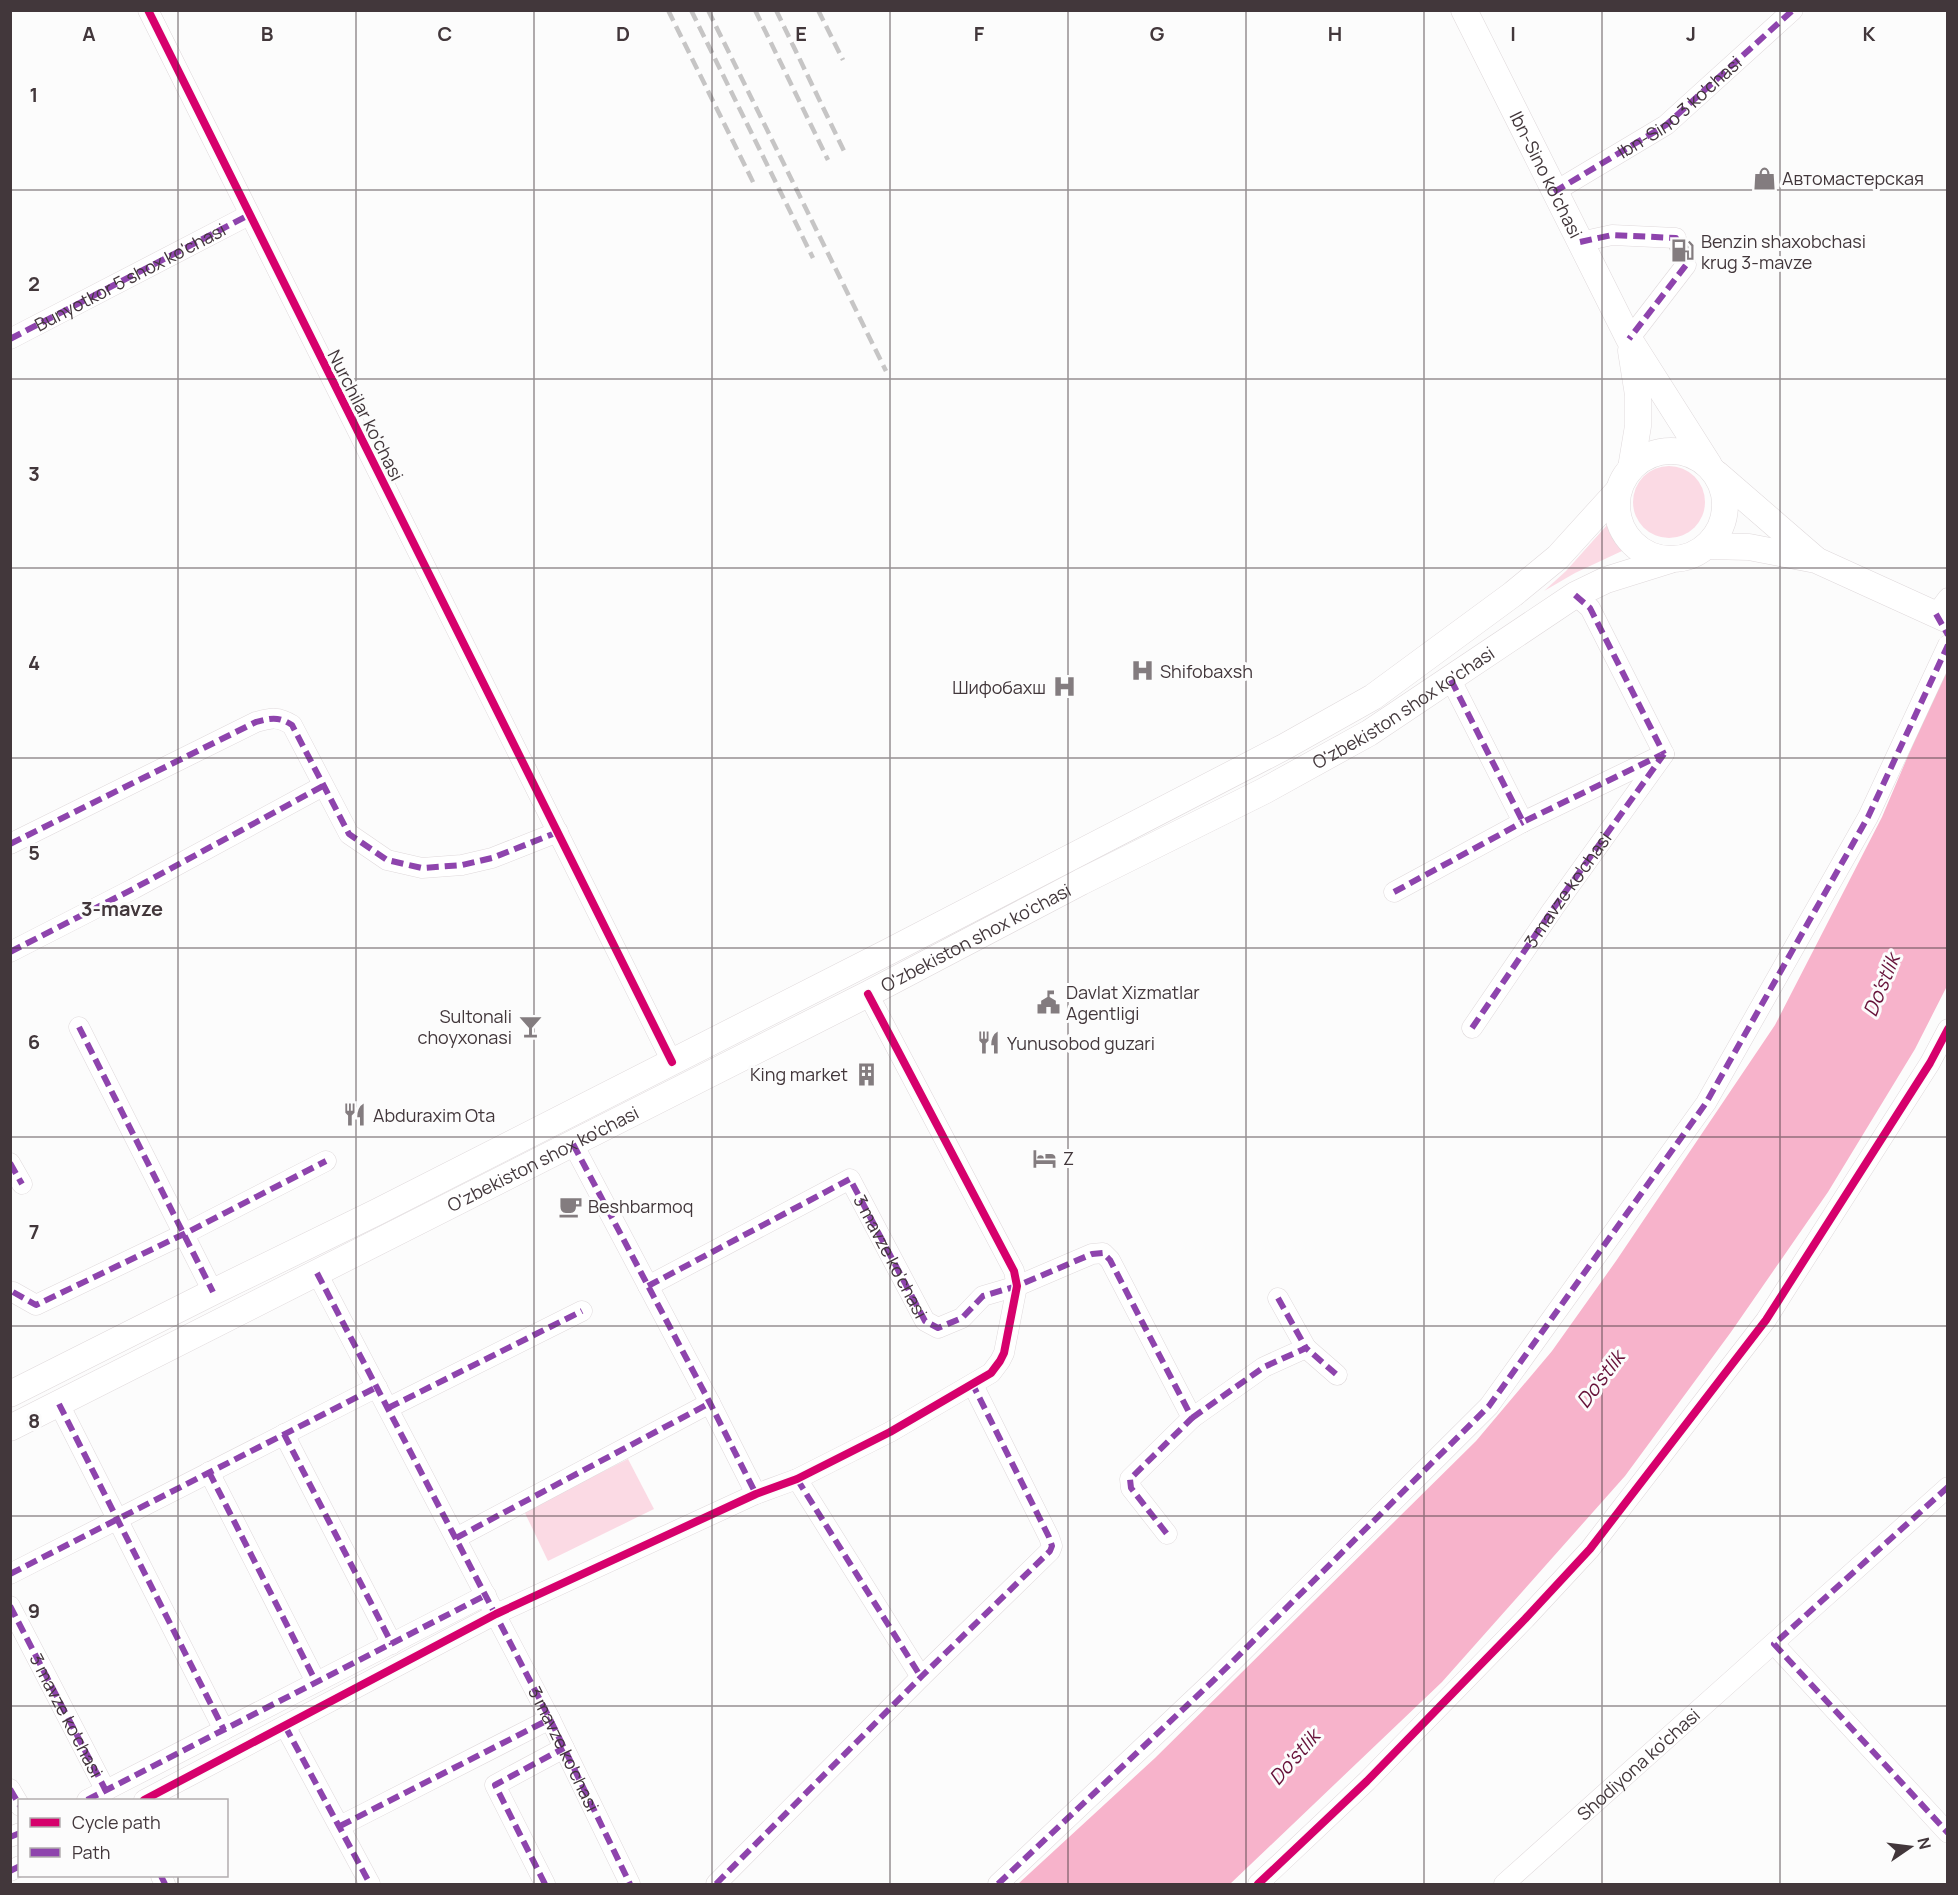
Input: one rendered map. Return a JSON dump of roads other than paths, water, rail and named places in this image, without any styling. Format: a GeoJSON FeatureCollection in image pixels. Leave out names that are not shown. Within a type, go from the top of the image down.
{"type":"FeatureCollection","features":[{"type":"Feature","properties":{"kind":"main road","name":"Ibn-Sino ko'chasi"},"geometry":{"type":"LineString","coordinates":[[1464,10],[1629,339]]}},
{"type":"Feature","properties":{"kind":"main road"},"geometry":{"type":"LineString","coordinates":[[1629,339],[1724,490],[1726,510],[1720,530],[1707,546],[1690,556],[1671,560],[1651,556],[1635,545],[1623,530],[1617,511],[1618,491],[1631,468],[1638,426],[1638,395],[1629,339]]}},
{"type":"Feature","properties":{"kind":"main road"},"geometry":{"type":"LineString","coordinates":[[1631,468],[1644,457],[1660,451],[1678,450],[1695,455],[1816,560]]}},
{"type":"Feature","properties":{"kind":"main road","name":"O'zbekiston shox ko'chasi"},"geometry":{"type":"LineString","coordinates":[[10,1394],[377,1212],[1284,747],[1372,697],[1513,594],[1558,557],[1618,491]]}},
{"type":"Feature","properties":{"kind":"main road"},"geometry":{"type":"LineString","coordinates":[[1707,546],[1749,547],[1816,560],[1944,613]]}},
{"type":"Feature","properties":{"kind":"main road","name":"O'zbekiston shox ko'chasi"},"geometry":{"type":"LineString","coordinates":[[10,1428],[1264,791],[1369,733],[1575,595],[1606,580],[1671,560]]}},
{"type":"Feature","properties":{"kind":"street","name":"Nurchilar ko'chasi"},"geometry":{"type":"LineString","coordinates":[[148,10],[672,1062]]}},
{"type":"Feature","properties":{"kind":"street","name":"Ibn-Sino 3 ko'chasi"},"geometry":{"type":"LineString","coordinates":[[1554,192],[1666,125],[1792,10]]}},
{"type":"Feature","properties":{"kind":"street","name":"Bunyotkor 5 shox ko'chasi"},"geometry":{"type":"LineString","coordinates":[[10,339],[249,215]]}},
{"type":"Feature","properties":{"kind":"street"},"geometry":{"type":"LineString","coordinates":[[1580,242],[1612,236],[1676,238]]}},
{"type":"Feature","properties":{"kind":"street"},"geometry":{"type":"LineString","coordinates":[[1629,339],[1686,265]]}},
{"type":"Feature","properties":{"kind":"street"},"geometry":{"type":"LineString","coordinates":[[1394,892],[1523,822],[1664,754],[1590,608],[1575,595]]}},
{"type":"Feature","properties":{"kind":"street"},"geometry":{"type":"LineString","coordinates":[[998,1884],[1215,1679],[1489,1406],[1706,1103],[1868,817],[1947,645]]}},
{"type":"Feature","properties":{"kind":"street"},"geometry":{"type":"LineString","coordinates":[[1451,680],[1523,822]]}},
{"type":"Feature","properties":{"kind":"street"},"geometry":{"type":"LineString","coordinates":[[10,844],[256,722],[271,718],[282,718],[292,725],[349,834],[387,860],[403,865],[443,868],[462,865],[492,858],[558,832]]}},
{"type":"Feature","properties":{"kind":"street","name":"3 mavze ko'chasi"},"geometry":{"type":"LineString","coordinates":[[1472,1028],[1553,909],[1664,754]]}},
{"type":"Feature","properties":{"kind":"street"},"geometry":{"type":"LineString","coordinates":[[10,952],[133,889],[323,786]]}},
{"type":"Feature","properties":{"kind":"street"},"geometry":{"type":"LineString","coordinates":[[146,1799],[496,1614],[756,1494],[797,1479],[890,1432],[991,1373],[1000,1361],[1017,1286],[1011,1262],[868,994]]}},
{"type":"Feature","properties":{"kind":"street"},"geometry":{"type":"LineString","coordinates":[[79,1027],[213,1292]]}},
{"type":"Feature","properties":{"kind":"street"},"geometry":{"type":"LineString","coordinates":[[1258,1884],[1367,1781],[1590,1549],[1766,1320],[1930,1063],[1947,1029]]}},
{"type":"Feature","properties":{"kind":"street"},"geometry":{"type":"LineString","coordinates":[[573,1144],[756,1494]]}},
{"type":"Feature","properties":{"kind":"street"},"geometry":{"type":"LineString","coordinates":[[13,1292],[36,1305],[184,1234],[326,1161]]}},
{"type":"Feature","properties":{"kind":"street"},"geometry":{"type":"LineString","coordinates":[[10,1163],[22,1184]]}},
{"type":"Feature","properties":{"kind":"street","name":"3 mavze ko'chasi"},"geometry":{"type":"LineString","coordinates":[[648,1286],[850,1179],[925,1321],[938,1328],[962,1318],[983,1296],[1017,1286],[1092,1254],[1102,1253],[1107,1256],[1192,1418]]}},
{"type":"Feature","properties":{"kind":"street","name":"3 mavze ko'chasi"},"geometry":{"type":"LineString","coordinates":[[317,1273],[550,1719],[630,1884]]}},
{"type":"Feature","properties":{"kind":"street"},"geometry":{"type":"LineString","coordinates":[[1278,1298],[1306,1348],[1337,1375]]}},
{"type":"Feature","properties":{"kind":"street"},"geometry":{"type":"LineString","coordinates":[[388,1408],[582,1311]]}},
{"type":"Feature","properties":{"kind":"street"},"geometry":{"type":"LineString","coordinates":[[1167,1534],[1131,1488],[1130,1479],[1192,1418],[1264,1367],[1306,1348]]}},
{"type":"Feature","properties":{"kind":"street"},"geometry":{"type":"LineString","coordinates":[[716,1884],[921,1677],[1047,1556],[1052,1546],[1049,1537],[973,1385]]}},
{"type":"Feature","properties":{"kind":"street"},"geometry":{"type":"LineString","coordinates":[[10,1574],[377,1387]]}},
{"type":"Feature","properties":{"kind":"street"},"geometry":{"type":"LineString","coordinates":[[456,1538],[710,1403]]}},
{"type":"Feature","properties":{"kind":"street"},"geometry":{"type":"LineString","coordinates":[[59,1404],[224,1730]]}},
{"type":"Feature","properties":{"kind":"street"},"geometry":{"type":"LineString","coordinates":[[284,1434],[392,1644]]}},
{"type":"Feature","properties":{"kind":"street"},"geometry":{"type":"LineString","coordinates":[[209,1472],[316,1683]]}},
{"type":"Feature","properties":{"kind":"street"},"geometry":{"type":"LineString","coordinates":[[797,1479],[921,1677]]}},
{"type":"Feature","properties":{"kind":"street","name":"Shodiyona ko'chasi"},"geometry":{"type":"LineString","coordinates":[[1504,1884],[1947,1487]]}},
{"type":"Feature","properties":{"kind":"street"},"geometry":{"type":"LineString","coordinates":[[89,1799],[486,1595]]}},
{"type":"Feature","properties":{"kind":"street","name":"3 mavze ko'chasi"},"geometry":{"type":"LineString","coordinates":[[10,1606],[106,1791]]}},
{"type":"Feature","properties":{"kind":"street"},"geometry":{"type":"LineString","coordinates":[[1774,1644],[1947,1833]]}},
{"type":"Feature","properties":{"kind":"street"},"geometry":{"type":"LineString","coordinates":[[340,1826],[550,1719]]}},
{"type":"Feature","properties":{"kind":"street"},"geometry":{"type":"LineString","coordinates":[[285,1726],[370,1884]]}},
{"type":"Feature","properties":{"kind":"street"},"geometry":{"type":"LineString","coordinates":[[545,1884],[495,1785],[564,1748]]}},
{"type":"Feature","properties":{"kind":"street"},"geometry":{"type":"LineString","coordinates":[[10,1789],[18,1803]]}},
{"type":"Feature","properties":{"kind":"water","name":"Do'stlik"},"geometry":{"type":"Polygon","coordinates":[[[1947,664],[1947,986],[1915,1049],[1828,1192],[1731,1332],[1625,1476],[1442,1682],[1230,1884],[1018,1884],[1155,1758],[1476,1441],[1552,1351],[1616,1261],[1775,1025],[1882,817],[1947,664]]]}},
{"type":"Feature","properties":{"kind":"tunnel"},"geometry":{"type":"LineString","coordinates":[[1676,238],[1686,265]]}},
{"type":"Feature","properties":{"kind":"railway"},"geometry":{"type":"LineString","coordinates":[[668,10],[754,184]]}},
{"type":"Feature","properties":{"kind":"railway"},"geometry":{"type":"LineString","coordinates":[[691,10],[813,258]]}},
{"type":"Feature","properties":{"kind":"railway"},"geometry":{"type":"LineString","coordinates":[[708,10],[886,371]]}},
{"type":"Feature","properties":{"kind":"railway"},"geometry":{"type":"LineString","coordinates":[[755,10],[828,160]]}},
{"type":"Feature","properties":{"kind":"railway"},"geometry":{"type":"LineString","coordinates":[[776,10],[844,151]]}},
{"type":"Feature","properties":{"kind":"railway"},"geometry":{"type":"LineString","coordinates":[[818,10],[843,60]]}},
{"type":"Feature","properties":{"kind":"place","name":"Автомастерская"},"geometry":{"type":"Point","coordinates":[1764,178]}},
{"type":"Feature","properties":{"kind":"place","name":"Benzin shaxobchasi krug 3-mavze"},"geometry":{"type":"Point","coordinates":[1683,251]}},
{"type":"Feature","properties":{"kind":"place","name":"Shifobaxsh"},"geometry":{"type":"Point","coordinates":[1142,671]}},
{"type":"Feature","properties":{"kind":"place","name":"Шифобахш"},"geometry":{"type":"Point","coordinates":[1064,687]}},
{"type":"Feature","properties":{"kind":"place","name":"Davlat Xizmatlar Agentligi"},"geometry":{"type":"Point","coordinates":[1048,1002]}},
{"type":"Feature","properties":{"kind":"place","name":"Sultonali choyxonasi"},"geometry":{"type":"Point","coordinates":[530,1026]}},
{"type":"Feature","properties":{"kind":"place","name":"Yunusobod guzari"},"geometry":{"type":"Point","coordinates":[989,1043]}},
{"type":"Feature","properties":{"kind":"place","name":"King market"},"geometry":{"type":"Point","coordinates":[866,1074]}},
{"type":"Feature","properties":{"kind":"place","name":"Abduraxim Ota"},"geometry":{"type":"Point","coordinates":[355,1115]}},
{"type":"Feature","properties":{"kind":"place","name":"Z"},"geometry":{"type":"Point","coordinates":[1045,1158]}},
{"type":"Feature","properties":{"kind":"place","name":"Beshbarmoq"},"geometry":{"type":"Point","coordinates":[570,1206]}},
{"type":"Feature","properties":{"kind":"district","name":"3-mavze"},"geometry":{"type":"Point","coordinates":[122,908]}}]}
